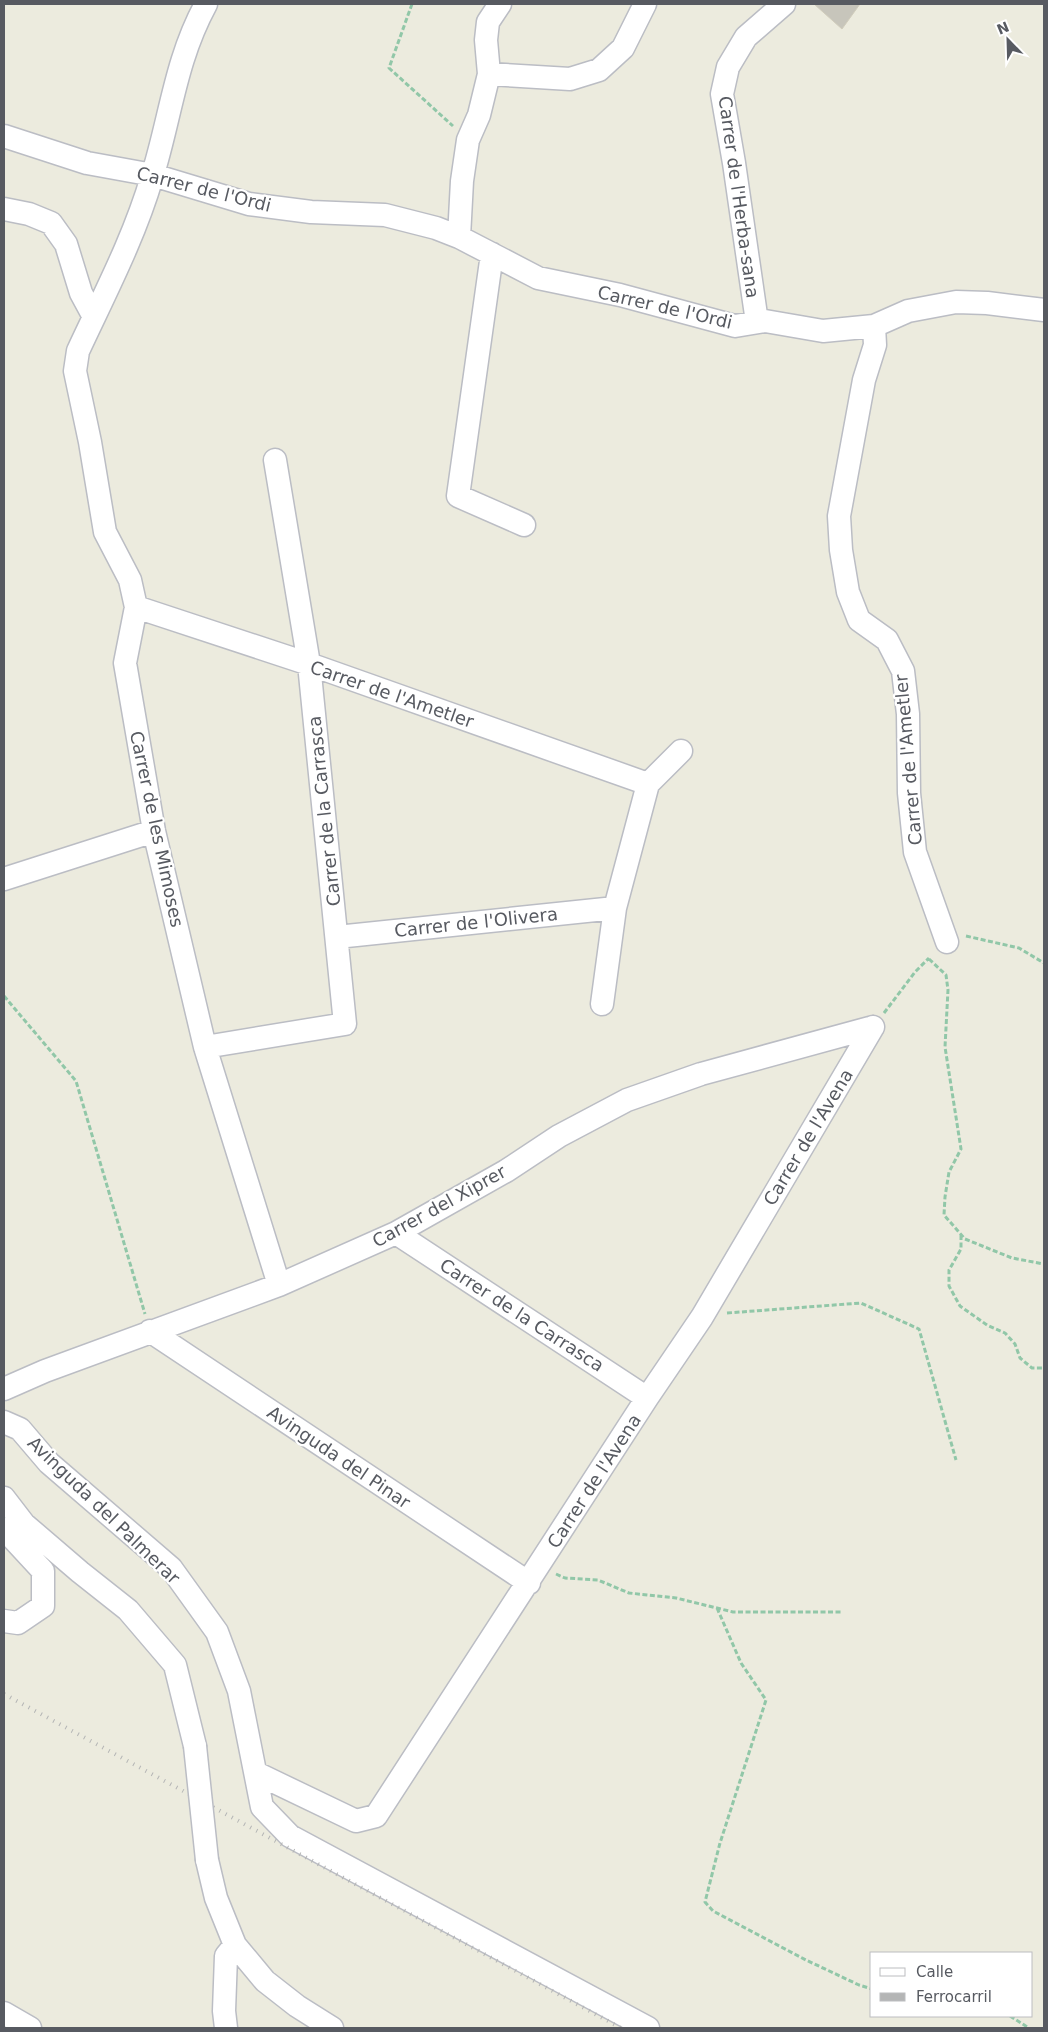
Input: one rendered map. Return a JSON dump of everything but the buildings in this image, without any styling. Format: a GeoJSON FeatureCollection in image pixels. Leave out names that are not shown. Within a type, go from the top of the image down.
{"type":"FeatureCollection","features":[{"type":"Feature","properties":{"kind":"street"},"geometry":{"type":"LineString","coordinates":[[94,317],[133,234],[153,175],[175,80],[193,28],[206,4]]}},
{"type":"Feature","properties":{"kind":"street"},"geometry":{"type":"LineString","coordinates":[[459,237],[462,182],[468,140],[479,115],[489,74],[486,40],[488,22],[500,4]]}},
{"type":"Feature","properties":{"kind":"street"},"geometry":{"type":"LineString","coordinates":[[489,74],[570,79],[599,70],[623,48],[645,4]]}},
{"type":"Feature","properties":{"kind":"street","name":"Carrer de l'Herba-sana"},"geometry":{"type":"LineString","coordinates":[[757,322],[722,94],[728,67],[746,37],[784,4]]}},
{"type":"Feature","properties":{"kind":"street","name":"Carrer de l'Ordi"},"geometry":{"type":"LineString","coordinates":[[4,136],[87,163],[153,175],[249,204],[311,212],[385,215],[436,228],[459,237],[538,278],[620,295],[735,326],[765,321],[822,331],[874,326],[908,311],[956,302],[987,303],[1044,310]]}},
{"type":"Feature","properties":{"kind":"street"},"geometry":{"type":"LineString","coordinates":[[4,209],[30,214],[51,223],[66,244],[81,293],[94,317]]}},
{"type":"Feature","properties":{"kind":"street"},"geometry":{"type":"LineString","coordinates":[[492,254],[458,496],[524,525]]}},
{"type":"Feature","properties":{"kind":"street","name":"Carrer de les Mimoses"},"geometry":{"type":"LineString","coordinates":[[94,317],[78,351],[75,370],[90,442],[105,532],[130,580],[136,607],[124,663],[154,831],[205,1047],[279,1285]]}},
{"type":"Feature","properties":{"kind":"street","name":"Carrer de l'Ametler"},"geometry":{"type":"LineString","coordinates":[[874,326],[875,345],[864,380],[839,516],[841,550],[848,592],[860,620],[887,640],[903,671],[908,714],[909,793],[915,852],[946,942]]}},
{"type":"Feature","properties":{"kind":"street","name":"Carrer de la Carrasca"},"geometry":{"type":"LineString","coordinates":[[205,1047],[345,1024],[309,664],[274,460]]}},
{"type":"Feature","properties":{"kind":"street","name":"Carrer de l'Ametler"},"geometry":{"type":"LineString","coordinates":[[136,607],[309,664],[648,784]]}},
{"type":"Feature","properties":{"kind":"street"},"geometry":{"type":"LineString","coordinates":[[602,1004],[615,908],[648,784],[681,751]]}},
{"type":"Feature","properties":{"kind":"street"},"geometry":{"type":"LineString","coordinates":[[4,879],[154,831]]}},
{"type":"Feature","properties":{"kind":"street","name":"Carrer de l'Olivera"},"geometry":{"type":"LineString","coordinates":[[337,937],[615,908]]}},
{"type":"Feature","properties":{"kind":"street","name":"Carrer del Xiprer"},"geometry":{"type":"LineString","coordinates":[[4,1389],[45,1371],[150,1331],[279,1285],[396,1233],[506,1171],[559,1136],[627,1100],[701,1074],[873,1027]]}},
{"type":"Feature","properties":{"kind":"street","name":"Carrer de l'Avena"},"geometry":{"type":"LineString","coordinates":[[256,1773],[356,1821],[376,1816],[647,1398],[702,1317],[873,1027]]}},
{"type":"Feature","properties":{"kind":"street","name":"Carrer de la Carrasca"},"geometry":{"type":"LineString","coordinates":[[396,1233],[647,1398]]}},
{"type":"Feature","properties":{"kind":"street","name":"Avinguda del Pinar"},"geometry":{"type":"LineString","coordinates":[[150,1331],[534,1574]]}},
{"type":"Feature","properties":{"kind":"street","name":"Avinguda del Palmerar"},"geometry":{"type":"LineString","coordinates":[[4,1422],[20,1429],[49,1463],[171,1568],[217,1632],[239,1690],[262,1807],[290,1836],[648,2028]]}},
{"type":"Feature","properties":{"kind":"street"},"geometry":{"type":"LineString","coordinates":[[4,1498],[24,1524],[128,1610],[176,1665],[196,1746],[208,1860],[216,1898],[235,1945],[266,1981],[297,2006],[332,2028]]}},
{"type":"Feature","properties":{"kind":"street"},"geometry":{"type":"LineString","coordinates":[[4,1529],[43,1571],[43,1606],[18,1623],[4,1621]]}},
{"type":"Feature","properties":{"kind":"street"},"geometry":{"type":"LineString","coordinates":[[226,2028],[224,2011],[226,1956],[235,1945]]}},
{"type":"Feature","properties":{"kind":"street"},"geometry":{"type":"LineString","coordinates":[[4,2013],[30,2028]]}},
{"type":"Feature","properties":{"kind":"path"},"geometry":{"type":"LineString","coordinates":[[412,4],[389,68],[468,140]]}},
{"type":"Feature","properties":{"kind":"path"},"geometry":{"type":"LineString","coordinates":[[873,1027],[915,972],[946,942],[968,936],[1019,948],[1044,963]]}},
{"type":"Feature","properties":{"kind":"path"},"geometry":{"type":"LineString","coordinates":[[929,959],[946,975],[948,990],[945,1047],[961,1149],[949,1172],[944,1215],[965,1239],[1012,1258],[1044,1264]]}},
{"type":"Feature","properties":{"kind":"path"},"geometry":{"type":"LineString","coordinates":[[4,996],[76,1081],[150,1331]]}},
{"type":"Feature","properties":{"kind":"path"},"geometry":{"type":"LineString","coordinates":[[961,1234],[961,1249],[950,1270],[949,1286],[960,1306],[1005,1334],[1015,1344],[1020,1358],[1032,1368],[1044,1368]]}},
{"type":"Feature","properties":{"kind":"path"},"geometry":{"type":"LineString","coordinates":[[702,1317],[735,1312],[861,1303],[919,1329],[956,1460]]}},
{"type":"Feature","properties":{"kind":"path"},"geometry":{"type":"LineString","coordinates":[[534,1574],[598,1580],[629,1593],[676,1598],[733,1612],[841,1612]]}},
{"type":"Feature","properties":{"kind":"path"},"geometry":{"type":"LineString","coordinates":[[717,1608],[741,1663],[766,1700],[720,1843],[705,1902],[713,1911],[806,1960],[870,1988]]}},
{"type":"Feature","properties":{"kind":"path"},"geometry":{"type":"LineString","coordinates":[[1012,2017],[1029,2028]]}},
{"type":"Feature","properties":{"kind":"railway"},"geometry":{"type":"LineString","coordinates":[[4,1694],[621,2028]]}}]}
